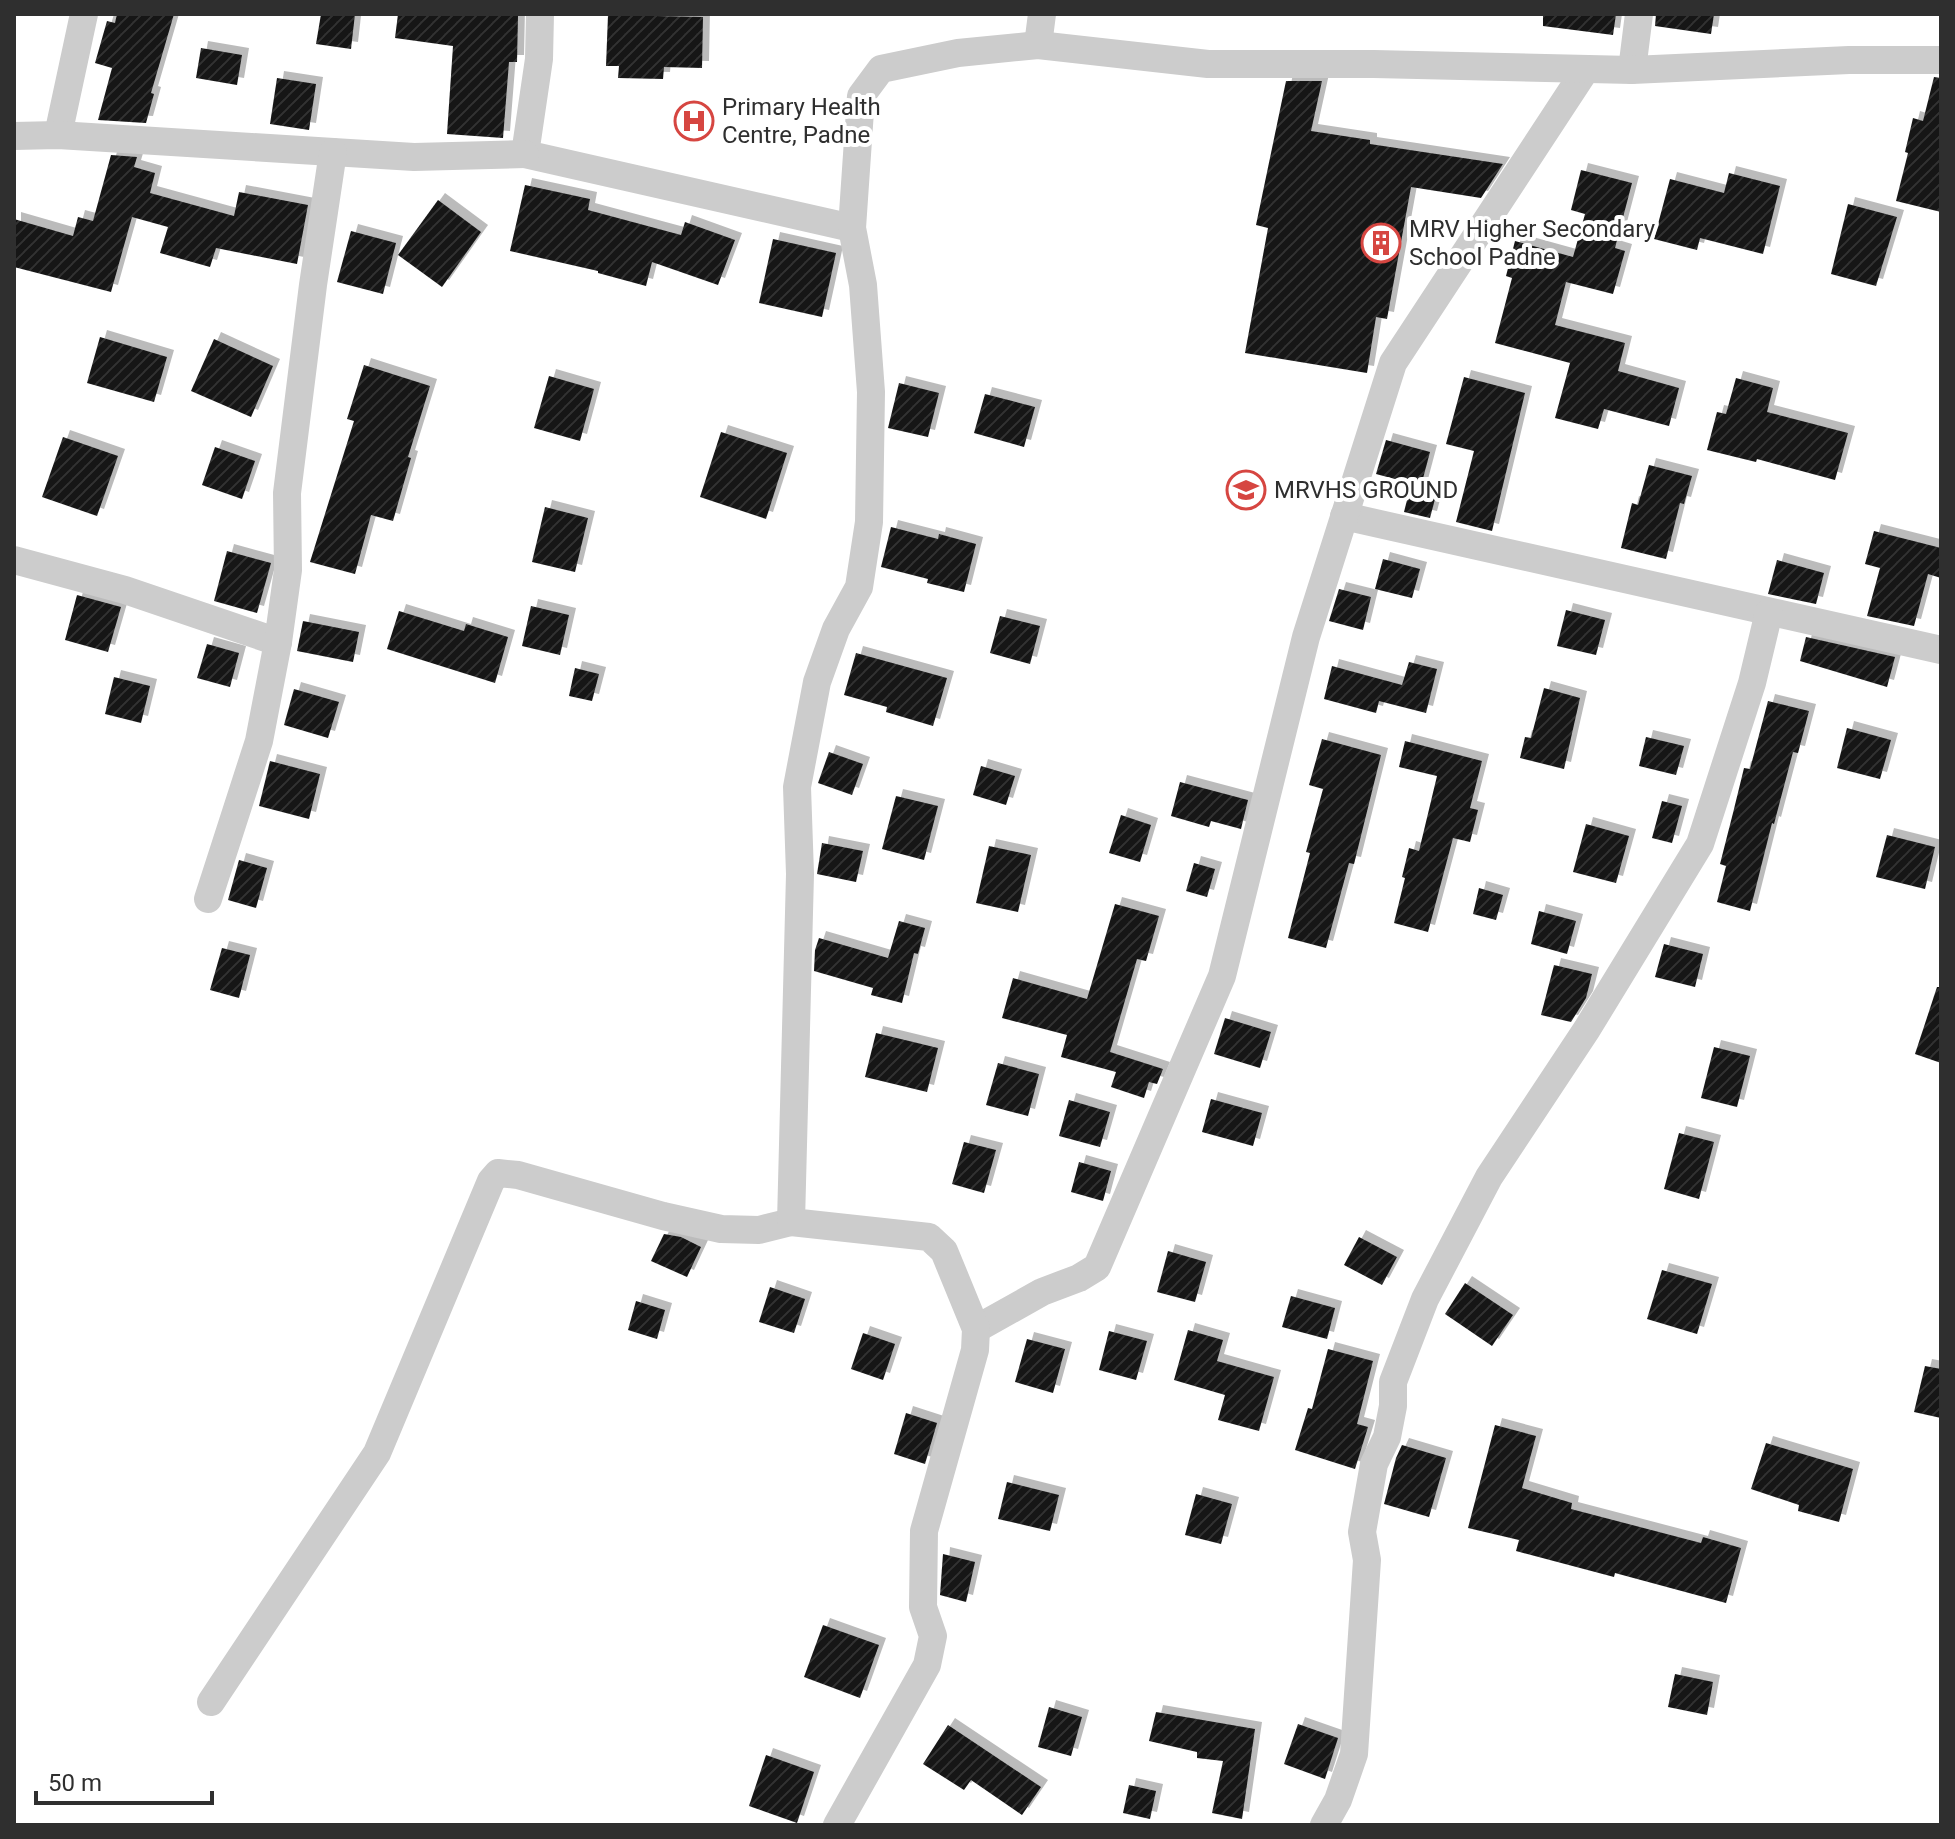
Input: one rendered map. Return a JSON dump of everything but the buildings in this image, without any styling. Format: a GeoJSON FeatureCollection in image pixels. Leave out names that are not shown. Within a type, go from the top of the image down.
{"type":"FeatureCollection","features":[{"type":"Feature","properties":{"kind":"street"},"geometry":{"type":"LineString","coordinates":[[58,135],[84,14]]}},
{"type":"Feature","properties":{"kind":"street"},"geometry":{"type":"LineString","coordinates":[[525,154],[539,59],[540,14]]}},
{"type":"Feature","properties":{"kind":"street"},"geometry":{"type":"LineString","coordinates":[[1038,45],[1042,14]]}},
{"type":"Feature","properties":{"kind":"street"},"geometry":{"type":"LineString","coordinates":[[1632,70],[1639,14]]}},
{"type":"Feature","properties":{"kind":"street"},"geometry":{"type":"LineString","coordinates":[[791,1222],[800,874],[797,787],[817,682],[836,629],[859,587],[869,522],[871,392],[863,285],[852,228],[861,96],[881,69],[958,53],[1038,45],[1208,64],[1632,70],[1849,60],[1941,60]]}},
{"type":"Feature","properties":{"kind":"street"},"geometry":{"type":"LineString","coordinates":[[976,1329],[1042,1292],[1079,1278],[1097,1267],[1222,976],[1306,637],[1393,363],[1586,69]]}},
{"type":"Feature","properties":{"kind":"street"},"geometry":{"type":"LineString","coordinates":[[14,136],[58,135],[414,157],[525,154],[852,228]]}},
{"type":"Feature","properties":{"kind":"street"},"geometry":{"type":"LineString","coordinates":[[208,899],[259,741],[278,642],[288,570],[287,493],[333,152]]}},
{"type":"Feature","properties":{"kind":"street"},"geometry":{"type":"LineString","coordinates":[[1344,516],[1941,650]]}},
{"type":"Feature","properties":{"kind":"street"},"geometry":{"type":"LineString","coordinates":[[14,560],[125,590],[278,642]]}},
{"type":"Feature","properties":{"kind":"street"},"geometry":{"type":"LineString","coordinates":[[1324,1825],[1338,1800],[1354,1754],[1367,1560],[1362,1532],[1374,1464],[1387,1437],[1393,1406],[1393,1382],[1425,1299],[1489,1177],[1587,1029],[1700,844],[1752,683],[1769,612]]}},
{"type":"Feature","properties":{"kind":"street"},"geometry":{"type":"LineString","coordinates":[[211,1702],[377,1453],[491,1181],[498,1173],[518,1175],[721,1229],[759,1230],[791,1222],[929,1237],[944,1251],[976,1329],[975,1350],[924,1531],[923,1607],[933,1636],[927,1665],[837,1825]]}},
{"type":"Feature","properties":{"kind":"place","name":"Primary Health Centre, Padne"},"geometry":{"type":"Point","coordinates":[694,121]}},
{"type":"Feature","properties":{"kind":"place","name":"MRV Higher Secondary School Padne"},"geometry":{"type":"Point","coordinates":[1381,243]}},
{"type":"Feature","properties":{"kind":"place","name":"MRVHS GROUND"},"geometry":{"type":"Point","coordinates":[1246,490]}}]}
